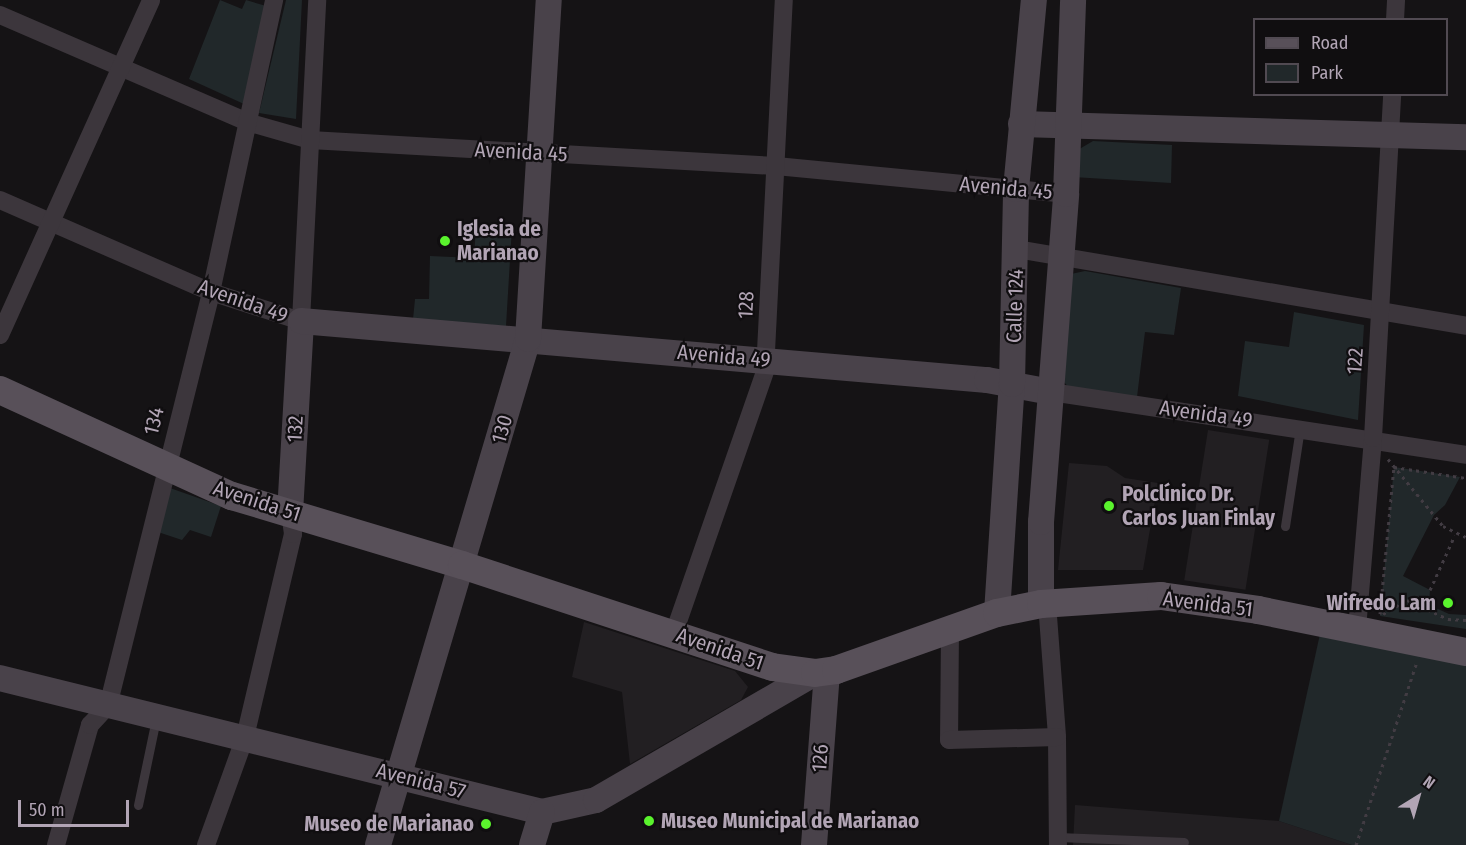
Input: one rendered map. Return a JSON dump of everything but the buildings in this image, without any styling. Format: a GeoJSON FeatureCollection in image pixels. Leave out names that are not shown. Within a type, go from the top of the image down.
{"type":"FeatureCollection","features":[{"type":"Feature","properties":{"kind":"main road","name":"Avenida 51"},"geometry":{"type":"LineString","coordinates":[[0,390],[232,496],[462,565],[772,667],[821,672],[997,613],[1044,604],[1161,596],[1369,622],[1424,643],[1466,652]]}},
{"type":"Feature","properties":{"kind":"street"},"geometry":{"type":"LineString","coordinates":[[0,334],[151,0]]}},
{"type":"Feature","properties":{"kind":"street","name":"134"},"geometry":{"type":"LineString","coordinates":[[56,845],[90,725],[108,706],[165,467],[211,292],[274,0]]}},
{"type":"Feature","properties":{"kind":"street","name":"132"},"geometry":{"type":"LineString","coordinates":[[207,845],[245,737],[293,534],[290,513],[317,0]]}},
{"type":"Feature","properties":{"kind":"street","name":"130"},"geometry":{"type":"LineString","coordinates":[[378,845],[396,775],[462,565],[528,339],[537,153],[549,0]]}},
{"type":"Feature","properties":{"kind":"street","name":"128"},"geometry":{"type":"LineString","coordinates":[[674,633],[766,360],[783,0]]}},
{"type":"Feature","properties":{"kind":"street","name":"Calle 124"},"geometry":{"type":"LineString","coordinates":[[997,613],[1012,384],[1017,249],[1016,189],[1034,0]]}},
{"type":"Feature","properties":{"kind":"street","name":"Calle 124"},"geometry":{"type":"LineString","coordinates":[[1044,604],[1041,522],[1066,194],[1073,0]]}},
{"type":"Feature","properties":{"kind":"street"},"geometry":{"type":"LineString","coordinates":[[1395,0],[1395,18]]}},
{"type":"Feature","properties":{"kind":"street","name":"Avenida 45"},"geometry":{"type":"LineString","coordinates":[[0,15],[247,122],[310,140],[776,166],[1066,194]]}},
{"type":"Feature","properties":{"kind":"street","name":"122"},"geometry":{"type":"LineString","coordinates":[[1369,622],[1373,438],[1392,96]]}},
{"type":"Feature","properties":{"kind":"street"},"geometry":{"type":"LineString","coordinates":[[1021,124],[1466,137]]}},
{"type":"Feature","properties":{"kind":"street","name":"Avenida 49"},"geometry":{"type":"LineString","coordinates":[[0,200],[211,292],[301,321],[766,360],[1012,384],[1051,392],[1373,438],[1466,455]]}},
{"type":"Feature","properties":{"kind":"street"},"geometry":{"type":"LineString","coordinates":[[1017,249],[1466,326]]}},
{"type":"Feature","properties":{"kind":"street"},"geometry":{"type":"LineString","coordinates":[[1044,604],[1057,737],[1058,841]]}},
{"type":"Feature","properties":{"kind":"street"},"geometry":{"type":"LineString","coordinates":[[950,630],[949,740],[1057,737]]}},
{"type":"Feature","properties":{"kind":"street","name":"Avenida 57"},"geometry":{"type":"LineString","coordinates":[[0,678],[542,812],[596,800],[821,672]]}},
{"type":"Feature","properties":{"kind":"street","name":"126"},"geometry":{"type":"LineString","coordinates":[[814,845],[821,672]]}},
{"type":"Feature","properties":{"kind":"street"},"geometry":{"type":"LineString","coordinates":[[532,845],[542,812]]}},
{"type":"Feature","properties":{"kind":"lane"},"geometry":{"type":"LineString","coordinates":[[1285,526],[1300,428]]}},
{"type":"Feature","properties":{"kind":"lane"},"geometry":{"type":"LineString","coordinates":[[138,805],[156,717]]}},
{"type":"Feature","properties":{"kind":"lane"},"geometry":{"type":"LineString","coordinates":[[1058,841],[1184,842]]}},
{"type":"Feature","properties":{"kind":"path"},"geometry":{"type":"LineString","coordinates":[[1373,438],[1443,526],[1455,535],[1466,537]]}},
{"type":"Feature","properties":{"kind":"path"},"geometry":{"type":"LineString","coordinates":[[1394,467],[1466,478]]}},
{"type":"Feature","properties":{"kind":"path"},"geometry":{"type":"LineString","coordinates":[[1369,622],[1394,467]]}},
{"type":"Feature","properties":{"kind":"path"},"geometry":{"type":"LineString","coordinates":[[1430,590],[1455,535]]}},
{"type":"Feature","properties":{"kind":"path"},"geometry":{"type":"LineString","coordinates":[[1369,622],[1407,600],[1448,619],[1466,620]]}},
{"type":"Feature","properties":{"kind":"path"},"geometry":{"type":"LineString","coordinates":[[1369,622],[1391,617]]}},
{"type":"Feature","properties":{"kind":"path"},"geometry":{"type":"LineString","coordinates":[[1356,845],[1424,643]]}},
{"type":"Feature","properties":{"kind":"shaded area"},"geometry":{"type":"Polygon","coordinates":[[[1208,430],[1269,440],[1245,590],[1184,580],[1208,430]]]}},
{"type":"Feature","properties":{"kind":"shaded area","name":"Polclínico Dr. Carlos Juan Finlay"},"geometry":{"type":"Polygon","coordinates":[[[1069,463],[1107,466],[1125,478],[1158,483],[1143,570],[1058,570],[1069,463]]]}},
{"type":"Feature","properties":{"kind":"shaded area"},"geometry":{"type":"Polygon","coordinates":[[[584,622],[735,671],[748,687],[741,700],[630,764],[622,692],[572,677],[584,622]]]}},
{"type":"Feature","properties":{"kind":"shaded area"},"geometry":{"type":"Polygon","coordinates":[[[1075,805],[1279,821],[1352,845],[1073,845],[1075,805]]]}},
{"type":"Feature","properties":{"kind":"green space"},"geometry":{"type":"Polygon","coordinates":[[[220,0],[242,9],[246,0],[266,6],[244,104],[189,79],[220,0]]]}},
{"type":"Feature","properties":{"kind":"green space"},"geometry":{"type":"Polygon","coordinates":[[[286,0],[302,0],[296,119],[259,113],[286,0]]]}},
{"type":"Feature","properties":{"kind":"green space"},"geometry":{"type":"Polygon","coordinates":[[[1093,141],[1172,145],[1171,183],[1073,177],[1076,151],[1093,141]]]}},
{"type":"Feature","properties":{"kind":"green space"},"geometry":{"type":"Polygon","coordinates":[[[476,226],[512,227],[506,326],[413,319],[415,299],[429,299],[430,256],[474,258],[476,226]]]}},
{"type":"Feature","properties":{"kind":"green space"},"geometry":{"type":"Polygon","coordinates":[[[1085,271],[1181,288],[1174,335],[1145,332],[1137,397],[1070,389],[1064,382],[1071,274],[1085,271]]]}},
{"type":"Feature","properties":{"kind":"green space"},"geometry":{"type":"Polygon","coordinates":[[[1294,312],[1364,325],[1358,420],[1238,396],[1245,341],[1289,347],[1294,312]]]}},
{"type":"Feature","properties":{"kind":"green space"},"geometry":{"type":"Polygon","coordinates":[[[1394,467],[1460,477],[1445,505],[1434,515],[1403,576],[1430,590],[1429,605],[1449,614],[1466,615],[1466,629],[1380,616],[1394,467]]]}},
{"type":"Feature","properties":{"kind":"green space"},"geometry":{"type":"Polygon","coordinates":[[[170,488],[221,506],[211,537],[190,530],[182,540],[158,532],[170,488]]]}},
{"type":"Feature","properties":{"kind":"green space"},"geometry":{"type":"Polygon","coordinates":[[[1320,634],[1466,665],[1466,845],[1352,845],[1279,821],[1320,634]]]}},
{"type":"Feature","properties":{"kind":"place","name":"Iglesia de Marianao"},"geometry":{"type":"Point","coordinates":[445,241]}},
{"type":"Feature","properties":{"kind":"place","name":"Polclínico Dr. Carlos Juan Finlay"},"geometry":{"type":"Point","coordinates":[1109,506]}},
{"type":"Feature","properties":{"kind":"place","name":"Wifredo Lam"},"geometry":{"type":"Point","coordinates":[1448,603]}},
{"type":"Feature","properties":{"kind":"place","name":"Museo Municipal de Marianao"},"geometry":{"type":"Point","coordinates":[649,821]}},
{"type":"Feature","properties":{"kind":"place","name":"Museo de Marianao"},"geometry":{"type":"Point","coordinates":[486,824]}}]}
